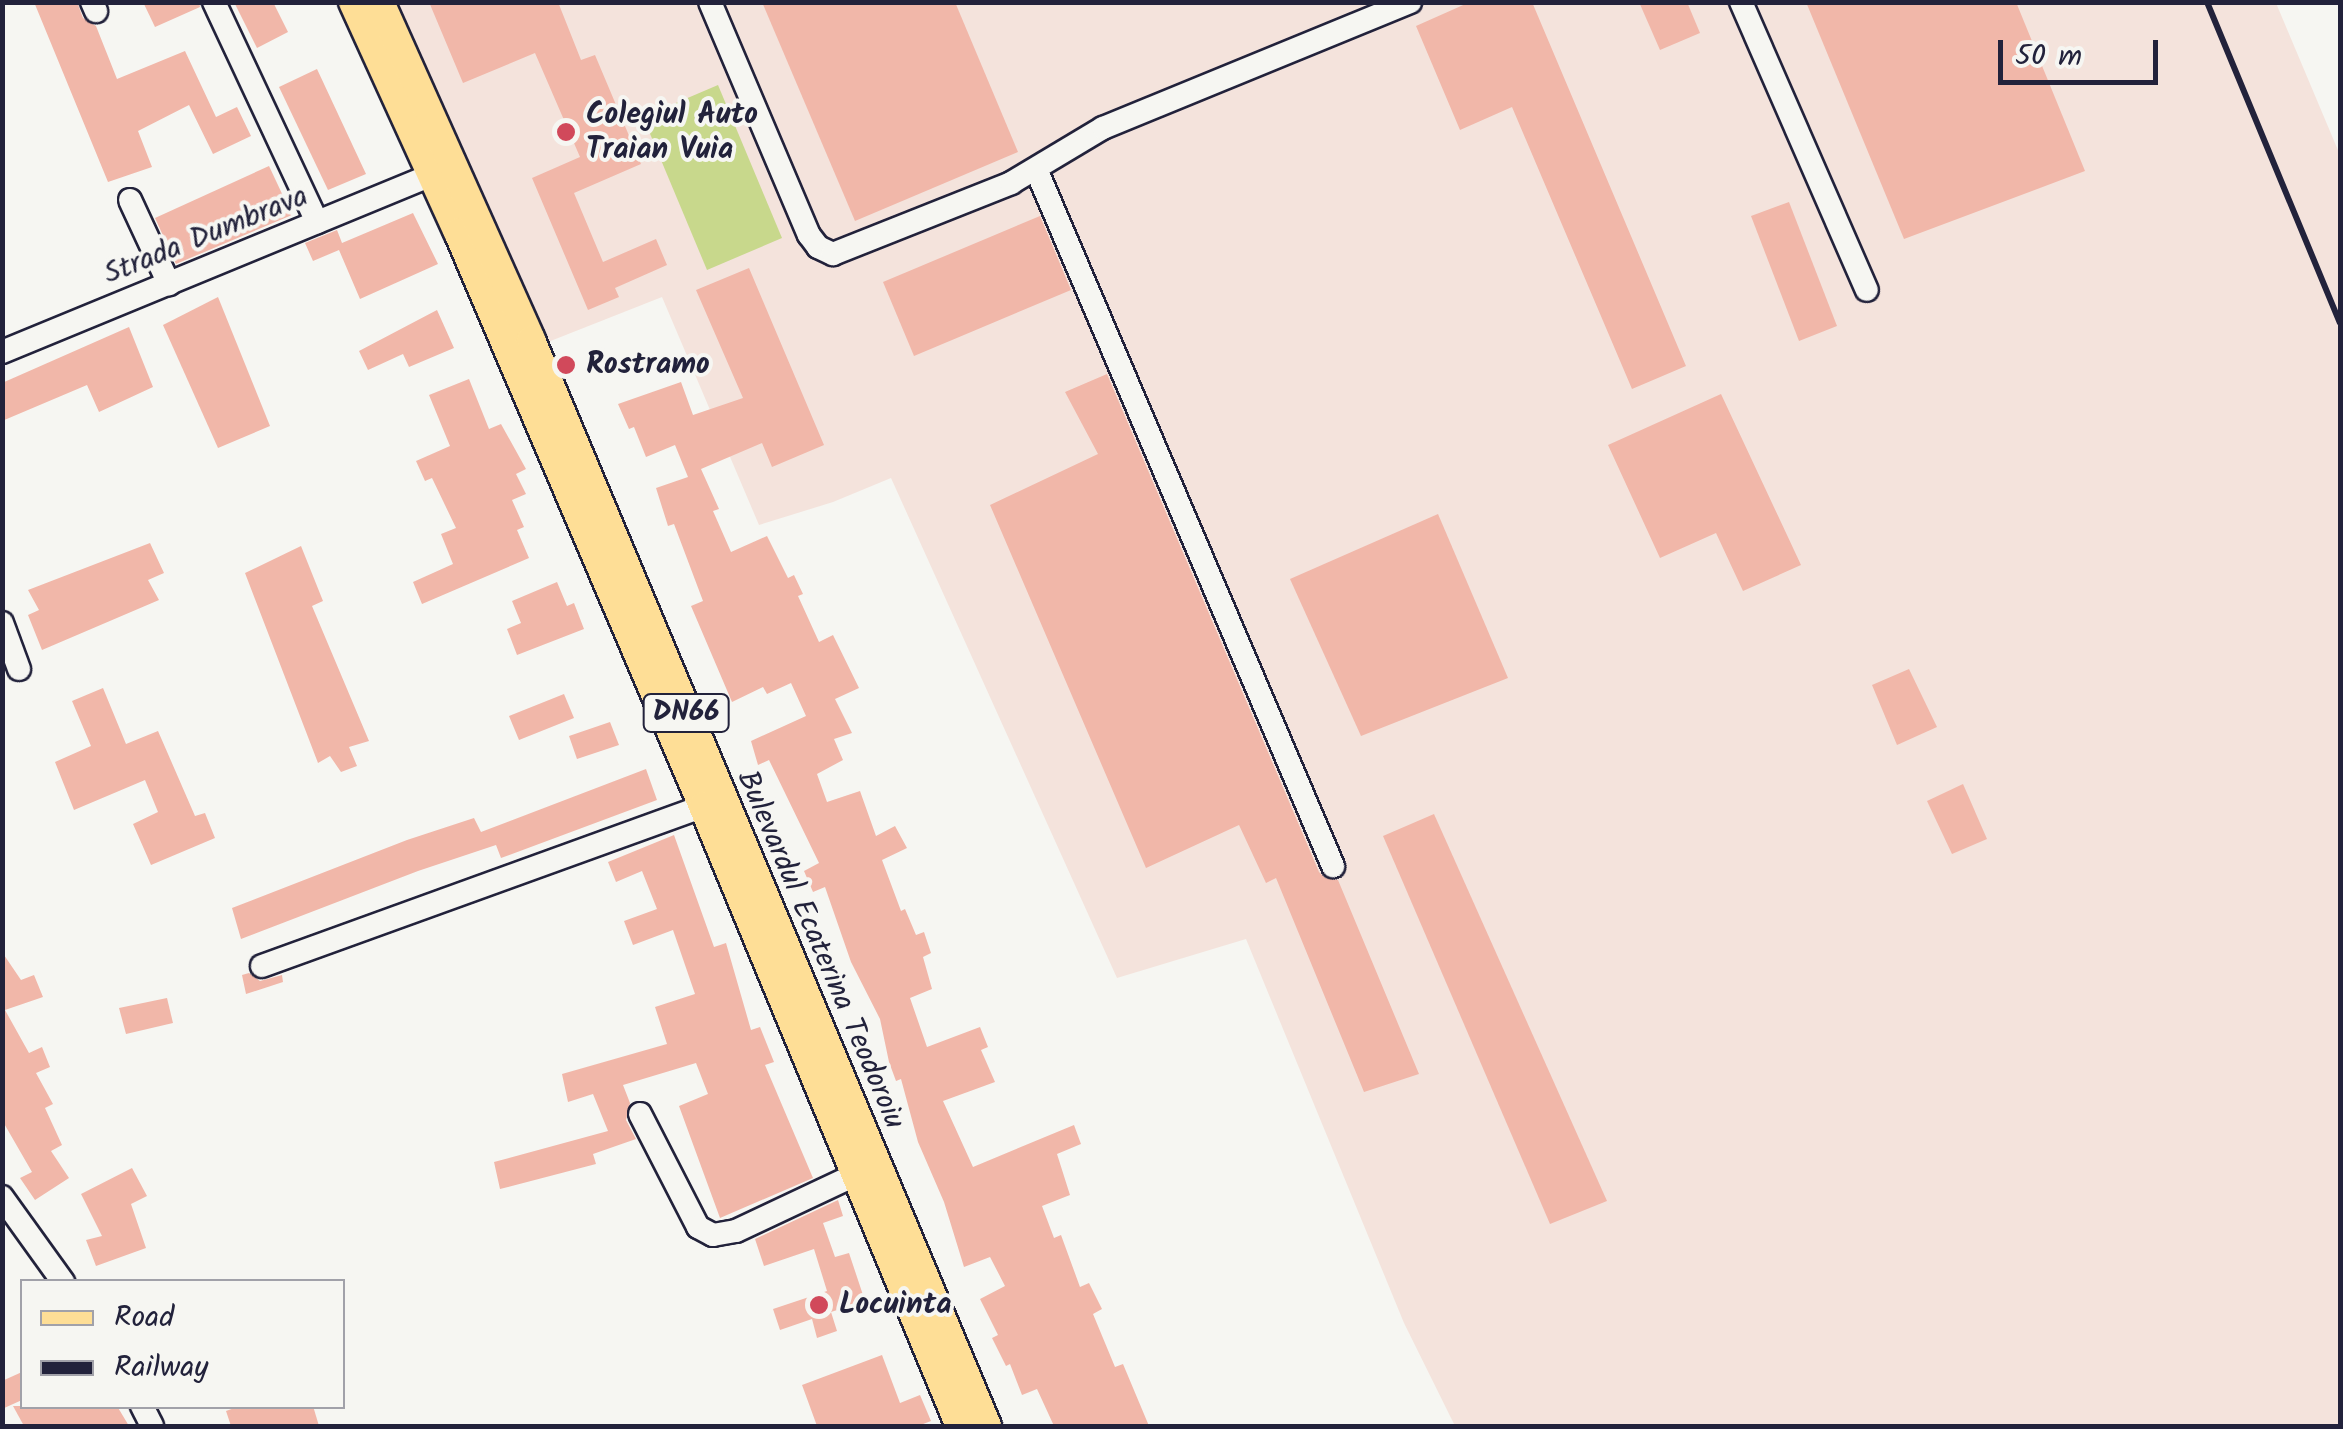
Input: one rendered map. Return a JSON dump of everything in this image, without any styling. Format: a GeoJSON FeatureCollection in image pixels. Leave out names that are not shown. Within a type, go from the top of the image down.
{"type":"FeatureCollection","features":[{"type":"Feature","properties":{"kind":"main road","name":"Bulevardul Ecaterina Teodoroiu"},"geometry":{"type":"LineString","coordinates":[[353,2],[443,170],[986,1426]]}},
{"type":"Feature","properties":{"kind":"main road","name":"Bulevardul Ecaterina Teodoroiu"},"geometry":{"type":"LineString","coordinates":[[380,2],[443,170],[960,1426]]}},
{"type":"Feature","properties":{"kind":"street"},"geometry":{"type":"LineString","coordinates":[[214,2],[317,222]]}},
{"type":"Feature","properties":{"kind":"street"},"geometry":{"type":"LineString","coordinates":[[710,2],[818,247],[833,254],[1036,170],[1104,128],[1410,2]]}},
{"type":"Feature","properties":{"kind":"street"},"geometry":{"type":"LineString","coordinates":[[1740,2],[1866,290]]}},
{"type":"Feature","properties":{"kind":"street","name":"Strada Dumbrava"},"geometry":{"type":"LineString","coordinates":[[2,352],[443,170]]}},
{"type":"Feature","properties":{"kind":"street"},"geometry":{"type":"LineString","coordinates":[[1036,170],[1332,866]]}},
{"type":"Feature","properties":{"kind":"street"},"geometry":{"type":"LineString","coordinates":[[130,200],[169,284]]}},
{"type":"Feature","properties":{"kind":"street"},"geometry":{"type":"LineString","coordinates":[[2,623],[18,670]]}},
{"type":"Feature","properties":{"kind":"street"},"geometry":{"type":"LineString","coordinates":[[262,966],[703,806]]}},
{"type":"Feature","properties":{"kind":"street"},"geometry":{"type":"LineString","coordinates":[[640,1114],[698,1227],[713,1236],[736,1230],[855,1175]]}},
{"type":"Feature","properties":{"kind":"street"},"geometry":{"type":"LineString","coordinates":[[2,1197],[61,1279]]}},
{"type":"Feature","properties":{"kind":"shaded area"},"geometry":{"type":"Polygon","coordinates":[[[393,3],[2276,3],[2340,155],[2340,1426],[1455,1426],[1404,1323],[1246,939],[1117,978],[891,478],[833,502],[759,525],[662,297],[548,342],[393,3]]]}},
{"type":"Feature","properties":{"kind":"green space"},"geometry":{"type":"Polygon","coordinates":[[[718,85],[782,238],[707,270],[643,117],[718,85]]]}},
{"type":"Feature","properties":{"kind":"building"},"geometry":{"type":"Polygon","coordinates":[[[34,2],[77,2],[83,18],[96,26],[117,79],[185,51],[216,117],[237,107],[251,136],[213,154],[189,105],[138,131],[152,167],[108,182],[34,2]]]}},
{"type":"Feature","properties":{"kind":"building"},"geometry":{"type":"Polygon","coordinates":[[[143,2],[199,2],[200,7],[155,27],[143,2]]]}},
{"type":"Feature","properties":{"kind":"building"},"geometry":{"type":"Polygon","coordinates":[[[234,2],[273,2],[288,32],[257,48],[234,2]]]}},
{"type":"Feature","properties":{"kind":"building"},"geometry":{"type":"Polygon","coordinates":[[[429,2],[558,2],[581,60],[595,55],[641,164],[574,193],[603,262],[656,239],[667,265],[615,288],[619,297],[588,310],[532,178],[580,157],[535,53],[463,83],[429,2]]]}},
{"type":"Feature","properties":{"kind":"building"},"geometry":{"type":"Polygon","coordinates":[[[762,2],[955,2],[1018,152],[855,221],[762,2]]]}},
{"type":"Feature","properties":{"kind":"building"},"geometry":{"type":"Polygon","coordinates":[[[1470,2],[1532,2],[1686,366],[1632,389],[1512,107],[1460,130],[1416,26],[1470,2]]]}},
{"type":"Feature","properties":{"kind":"building"},"geometry":{"type":"Polygon","coordinates":[[[1639,2],[1687,2],[1700,33],[1660,50],[1639,2]]]}},
{"type":"Feature","properties":{"kind":"building"},"geometry":{"type":"Polygon","coordinates":[[[1806,2],[2016,2],[2085,171],[1904,239],[1806,2]]]}},
{"type":"Feature","properties":{"kind":"building"},"geometry":{"type":"Polygon","coordinates":[[[317,69],[366,174],[328,190],[279,87],[317,69]]]}},
{"type":"Feature","properties":{"kind":"building"},"geometry":{"type":"Polygon","coordinates":[[[269,166],[292,215],[176,264],[155,218],[269,166]]]}},
{"type":"Feature","properties":{"kind":"building"},"geometry":{"type":"Polygon","coordinates":[[[1789,202],[1837,326],[1799,341],[1751,216],[1789,202]]]}},
{"type":"Feature","properties":{"kind":"building"},"geometry":{"type":"Polygon","coordinates":[[[413,213],[438,264],[360,299],[339,250],[313,261],[305,243],[337,230],[342,243],[413,213]]]}},
{"type":"Feature","properties":{"kind":"building"},"geometry":{"type":"Polygon","coordinates":[[[1040,216],[1071,290],[914,356],[883,282],[1040,216]]]}},
{"type":"Feature","properties":{"kind":"building"},"geometry":{"type":"Polygon","coordinates":[[[749,268],[824,445],[772,467],[762,443],[701,469],[719,509],[713,511],[731,552],[767,536],[788,578],[794,575],[803,594],[798,596],[819,642],[833,635],[859,688],[835,699],[852,733],[834,739],[843,760],[817,774],[827,802],[860,791],[876,836],[895,826],[907,848],[882,860],[901,911],[905,909],[916,935],[924,932],[931,953],[923,957],[932,989],[910,998],[927,1047],[980,1027],[988,1047],[981,1050],[995,1082],[943,1101],[973,1167],[1074,1125],[1081,1144],[1057,1154],[1070,1195],[1042,1206],[1054,1238],[1061,1235],[1080,1287],[1089,1283],[1102,1309],[1093,1314],[1115,1367],[1123,1364],[1149,1426],[1054,1426],[1037,1389],[1022,1395],[1010,1364],[1006,1366],[992,1338],[998,1335],[980,1299],[1005,1286],[990,1257],[964,1267],[944,1202],[918,1142],[901,1079],[896,1081],[889,1062],[880,1019],[851,962],[825,887],[813,892],[804,871],[819,863],[769,760],[758,765],[751,741],[806,716],[791,683],[767,694],[763,687],[732,702],[691,606],[703,601],[674,524],[668,526],[656,488],[688,477],[675,445],[646,457],[634,427],[629,429],[618,404],[681,382],[693,415],[743,398],[696,290],[749,268]]]}},
{"type":"Feature","properties":{"kind":"building"},"geometry":{"type":"Polygon","coordinates":[[[218,297],[270,426],[218,448],[163,325],[218,297]]]}},
{"type":"Feature","properties":{"kind":"building"},"geometry":{"type":"Polygon","coordinates":[[[437,310],[454,348],[409,367],[403,354],[368,370],[359,351],[437,310]]]}},
{"type":"Feature","properties":{"kind":"building"},"geometry":{"type":"Polygon","coordinates":[[[129,327],[153,387],[99,412],[87,385],[2,421],[2,383],[129,327]]]}},
{"type":"Feature","properties":{"kind":"building"},"geometry":{"type":"Polygon","coordinates":[[[1107,374],[1319,872],[1325,878],[1338,880],[1419,1074],[1364,1092],[1276,878],[1266,883],[1239,825],[1146,868],[990,505],[1098,454],[1065,392],[1107,374]]]}},
{"type":"Feature","properties":{"kind":"building"},"geometry":{"type":"Polygon","coordinates":[[[469,379],[489,429],[501,424],[526,469],[516,474],[526,494],[512,500],[524,527],[517,530],[529,558],[422,604],[413,582],[453,564],[441,534],[456,528],[432,478],[425,481],[416,461],[450,446],[429,395],[469,379]]]}},
{"type":"Feature","properties":{"kind":"building"},"geometry":{"type":"Polygon","coordinates":[[[1721,394],[1801,565],[1743,591],[1716,533],[1660,558],[1608,445],[1721,394]]]}},
{"type":"Feature","properties":{"kind":"building"},"geometry":{"type":"Polygon","coordinates":[[[1438,514],[1508,678],[1361,736],[1290,579],[1438,514]]]}},
{"type":"Feature","properties":{"kind":"building"},"geometry":{"type":"Polygon","coordinates":[[[150,543],[164,573],[148,580],[159,600],[42,650],[28,615],[39,610],[28,590],[150,543]]]}},
{"type":"Feature","properties":{"kind":"building"},"geometry":{"type":"Polygon","coordinates":[[[301,546],[323,601],[312,606],[369,741],[349,747],[357,766],[341,772],[330,756],[318,763],[245,573],[301,546]]]}},
{"type":"Feature","properties":{"kind":"building"},"geometry":{"type":"Polygon","coordinates":[[[557,582],[567,606],[574,603],[584,629],[517,655],[507,629],[521,623],[512,601],[557,582]]]}},
{"type":"Feature","properties":{"kind":"building"},"geometry":{"type":"Polygon","coordinates":[[[1909,669],[1937,727],[1897,745],[1872,685],[1909,669]]]}},
{"type":"Feature","properties":{"kind":"building"},"geometry":{"type":"Polygon","coordinates":[[[103,688],[126,744],[158,731],[195,816],[205,813],[215,838],[151,865],[133,824],[158,812],[145,780],[74,810],[55,762],[91,746],[72,701],[103,688]]]}},
{"type":"Feature","properties":{"kind":"building"},"geometry":{"type":"Polygon","coordinates":[[[564,694],[574,718],[519,740],[509,716],[564,694]]]}},
{"type":"Feature","properties":{"kind":"building"},"geometry":{"type":"Polygon","coordinates":[[[610,722],[619,745],[577,759],[569,736],[610,722]]]}},
{"type":"Feature","properties":{"kind":"building"},"geometry":{"type":"Polygon","coordinates":[[[646,769],[657,800],[501,858],[496,845],[418,871],[241,939],[232,908],[407,840],[474,818],[481,832],[646,769]]]}},
{"type":"Feature","properties":{"kind":"building"},"geometry":{"type":"Polygon","coordinates":[[[1963,784],[1987,839],[1952,854],[1927,801],[1963,784]]]}},
{"type":"Feature","properties":{"kind":"building"},"geometry":{"type":"Polygon","coordinates":[[[1434,814],[1607,1201],[1550,1224],[1383,836],[1434,814]]]}},
{"type":"Feature","properties":{"kind":"building"},"geometry":{"type":"Polygon","coordinates":[[[674,835],[714,947],[726,943],[751,1030],[760,1027],[774,1062],[765,1065],[813,1178],[720,1218],[679,1106],[708,1094],[696,1063],[623,1085],[630,1103],[626,1120],[636,1139],[593,1154],[596,1164],[500,1189],[494,1162],[608,1131],[593,1094],[568,1102],[562,1074],[667,1044],[655,1007],[695,994],[673,930],[633,945],[624,921],[657,909],[642,871],[616,882],[608,862],[674,835]]]}},
{"type":"Feature","properties":{"kind":"building"},"geometry":{"type":"Polygon","coordinates":[[[2,952],[21,980],[34,975],[43,997],[5,1010],[29,1053],[42,1047],[50,1067],[36,1073],[53,1104],[45,1108],[62,1145],[51,1151],[69,1178],[35,1200],[20,1178],[32,1172],[2,1120],[2,952]]]}},
{"type":"Feature","properties":{"kind":"building"},"geometry":{"type":"Polygon","coordinates":[[[249,973],[260,981],[282,975],[283,982],[246,994],[242,975],[249,973]]]}},
{"type":"Feature","properties":{"kind":"building"},"geometry":{"type":"Polygon","coordinates":[[[167,998],[173,1023],[126,1034],[119,1008],[167,998]]]}},
{"type":"Feature","properties":{"kind":"building"},"geometry":{"type":"Polygon","coordinates":[[[132,1168],[147,1196],[131,1204],[146,1248],[96,1266],[86,1240],[102,1236],[81,1194],[132,1168]]]}},
{"type":"Feature","properties":{"kind":"building"},"geometry":{"type":"Polygon","coordinates":[[[838,1200],[843,1216],[823,1223],[835,1257],[849,1253],[865,1301],[831,1312],[837,1331],[817,1338],[812,1319],[780,1330],[773,1309],[827,1291],[814,1249],[764,1266],[755,1239],[838,1200]]]}},
{"type":"Feature","properties":{"kind":"building"},"geometry":{"type":"Polygon","coordinates":[[[882,1355],[900,1403],[920,1395],[931,1421],[918,1426],[817,1426],[802,1385],[882,1355]]]}},
{"type":"Feature","properties":{"kind":"building"},"geometry":{"type":"Polygon","coordinates":[[[20,1373],[20,1401],[2,1409],[2,1381],[20,1373]]]}},
{"type":"Feature","properties":{"kind":"building"},"geometry":{"type":"Polygon","coordinates":[[[13,1406],[119,1409],[129,1426],[24,1426],[13,1406]]]}},
{"type":"Feature","properties":{"kind":"building"},"geometry":{"type":"Polygon","coordinates":[[[314,1409],[319,1426],[231,1426],[226,1411],[314,1409]]]}},
{"type":"Feature","properties":{"kind":"railway"},"geometry":{"type":"LineString","coordinates":[[2207,2],[2340,323]]}},
{"type":"Feature","properties":{"kind":"place","name":"Colegiul Auto Traian Vuia"},"geometry":{"type":"Point","coordinates":[566,132]}},
{"type":"Feature","properties":{"kind":"place","name":"Rostramo"},"geometry":{"type":"Point","coordinates":[566,365]}},
{"type":"Feature","properties":{"kind":"place","name":"Locuinta"},"geometry":{"type":"Point","coordinates":[819,1305]}}]}
